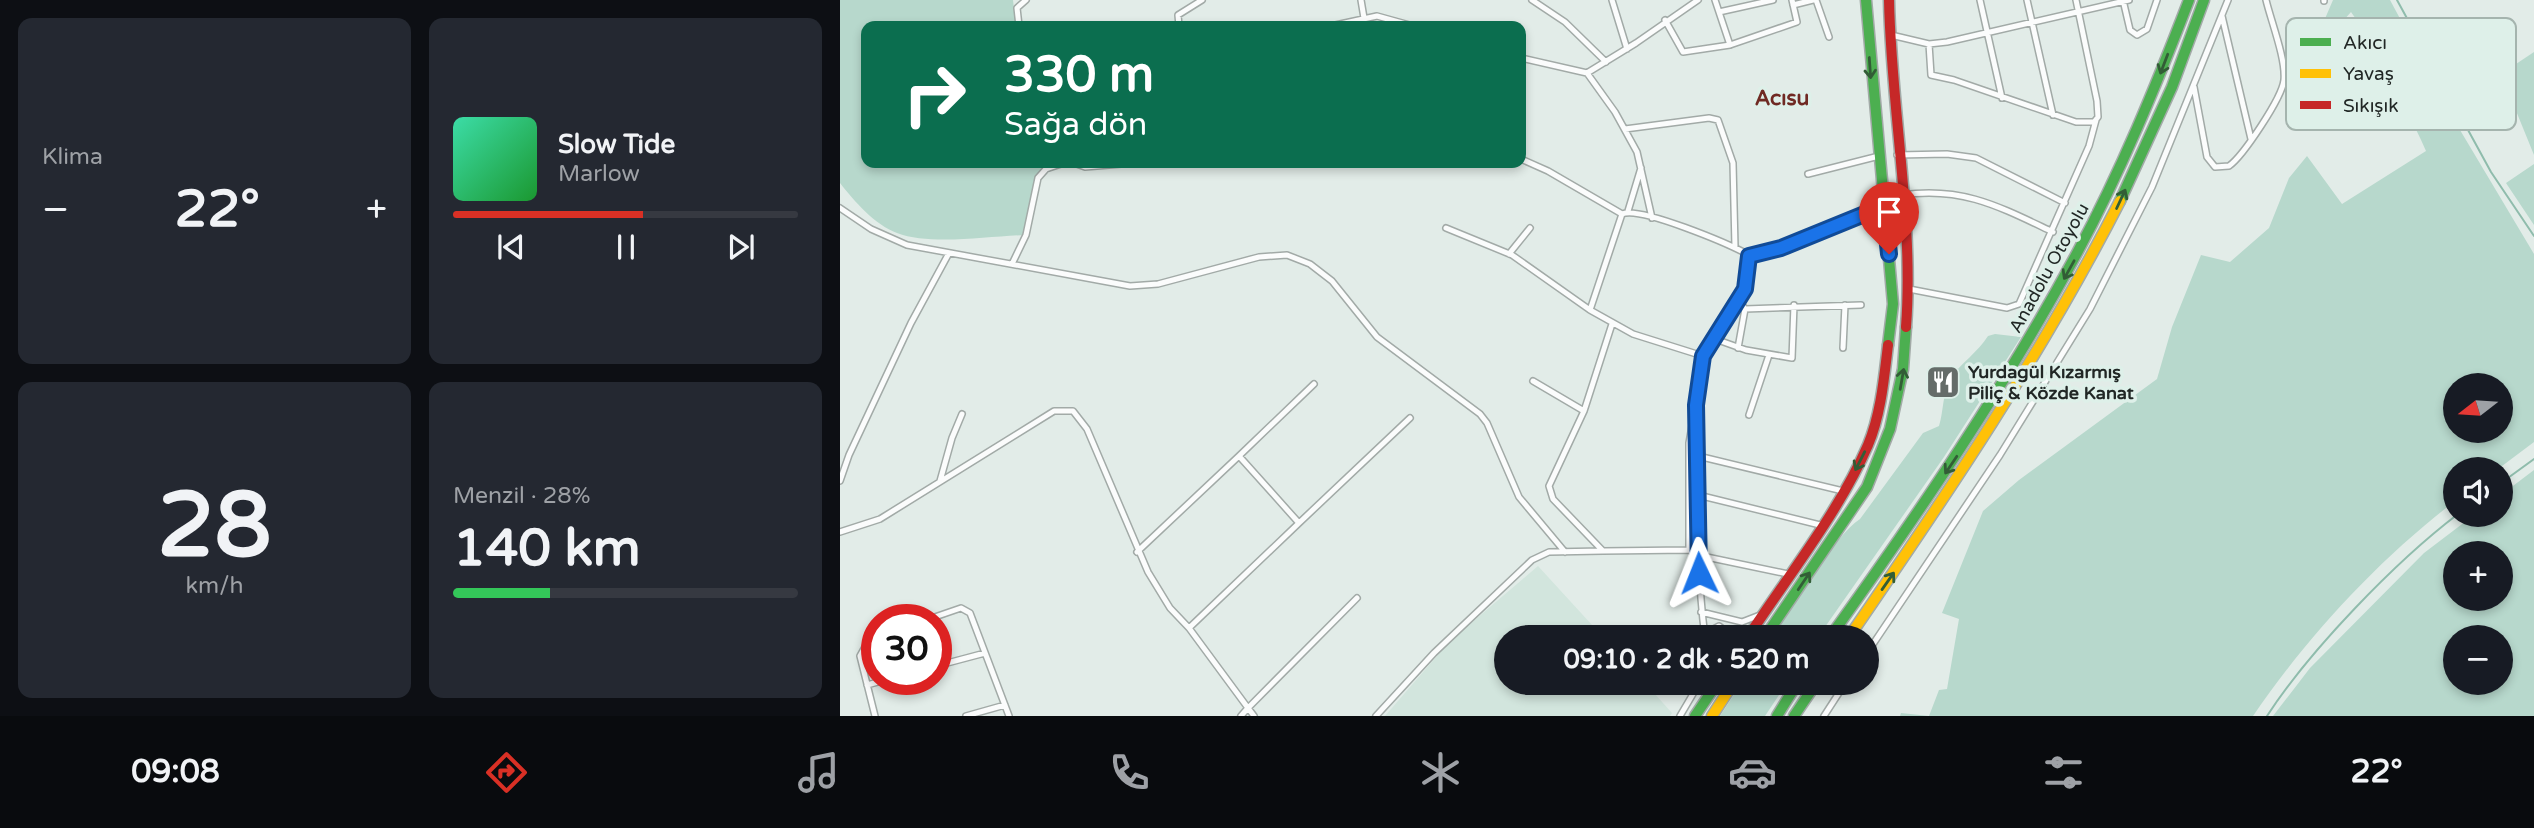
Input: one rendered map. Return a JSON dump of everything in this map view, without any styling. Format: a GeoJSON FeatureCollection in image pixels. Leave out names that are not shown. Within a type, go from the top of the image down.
{"type":"FeatureCollection","features":[{"type":"Feature","properties":{"kind":"highway"},"geometry":{"type":"LineString","coordinates":[[1756,625],[1843,491],[1869,443],[1889,353],[1893,304],[1866,0]]}},
{"type":"Feature","properties":{"kind":"highway"},"geometry":{"type":"LineString","coordinates":[[1773,625],[1866,489],[1896,413],[1904,372],[1909,289],[1888,34],[1889,0]]}},
{"type":"Feature","properties":{"kind":"highway","name":"Anadolu Otoyolu"},"geometry":{"type":"LineString","coordinates":[[1838,625],[1968,439],[2072,265],[2141,122],[2189,0]]}},
{"type":"Feature","properties":{"kind":"highway","name":"Anadolu Otoyolu"},"geometry":{"type":"LineString","coordinates":[[1857,625],[1980,447],[2058,321],[2110,222],[2155,125],[2204,0]]}},
{"type":"Feature","properties":{"kind":"highway"},"geometry":{"type":"LineString","coordinates":[[1695,716],[1709,695]]}},
{"type":"Feature","properties":{"kind":"highway"},"geometry":{"type":"LineString","coordinates":[[1712,716],[1726,695]]}},
{"type":"Feature","properties":{"kind":"highway"},"geometry":{"type":"LineString","coordinates":[[1777,716],[1790,695]]}},
{"type":"Feature","properties":{"kind":"highway"},"geometry":{"type":"LineString","coordinates":[[1794,716],[1808,695]]}},
{"type":"Feature","properties":{"kind":"street"},"geometry":{"type":"LineString","coordinates":[[1018,21],[1017,9],[1026,0]]}},
{"type":"Feature","properties":{"kind":"street"},"geometry":{"type":"LineString","coordinates":[[1179,21],[1178,15],[1202,0]]}},
{"type":"Feature","properties":{"kind":"street"},"geometry":{"type":"LineString","coordinates":[[1361,0],[1364,18]]}},
{"type":"Feature","properties":{"kind":"street"},"geometry":{"type":"LineString","coordinates":[[1532,0],[1565,22],[1606,62]]}},
{"type":"Feature","properties":{"kind":"street"},"geometry":{"type":"LineString","coordinates":[[1612,0],[1628,49]]}},
{"type":"Feature","properties":{"kind":"street"},"geometry":{"type":"LineString","coordinates":[[1526,59],[1587,72],[1628,49],[1665,20],[1698,0]]}},
{"type":"Feature","properties":{"kind":"street"},"geometry":{"type":"LineString","coordinates":[[1715,0],[1730,45]]}},
{"type":"Feature","properties":{"kind":"street"},"geometry":{"type":"LineString","coordinates":[[1719,12],[1773,0]]}},
{"type":"Feature","properties":{"kind":"street"},"geometry":{"type":"LineString","coordinates":[[1665,20],[1683,52],[1730,45],[1797,22],[1793,2],[1815,0],[1829,37]]}},
{"type":"Feature","properties":{"kind":"street"},"geometry":{"type":"LineString","coordinates":[[1979,0],[2002,98]]}},
{"type":"Feature","properties":{"kind":"street"},"geometry":{"type":"LineString","coordinates":[[2027,0],[2053,114]]}},
{"type":"Feature","properties":{"kind":"street"},"geometry":{"type":"LineString","coordinates":[[1909,289],[2007,308],[2016,307],[2053,232],[2089,146],[2096,120],[2097,101],[2076,0]]}},
{"type":"Feature","properties":{"kind":"street"},"geometry":{"type":"LineString","coordinates":[[1888,34],[1928,44],[2125,0],[2130,30],[2137,35],[2147,29],[2157,0]]}},
{"type":"Feature","properties":{"kind":"street"},"geometry":{"type":"LineString","coordinates":[[1879,635],[2000,455],[2090,309],[2152,187],[2228,0]]}},
{"type":"Feature","properties":{"kind":"street"},"geometry":{"type":"LineString","coordinates":[[2193,87],[2207,157],[2212,165],[2219,168],[2229,166],[2251,139],[2284,79],[2266,0]]}},
{"type":"Feature","properties":{"kind":"street"},"geometry":{"type":"LineString","coordinates":[[1352,21],[1382,16],[1398,21]]}},
{"type":"Feature","properties":{"kind":"street"},"geometry":{"type":"LineString","coordinates":[[2222,16],[2251,139]]}},
{"type":"Feature","properties":{"kind":"street"},"geometry":{"type":"LineString","coordinates":[[1928,44],[1931,75],[2082,124],[2096,120]]}},
{"type":"Feature","properties":{"kind":"street"},"geometry":{"type":"LineString","coordinates":[[1587,72],[1625,130],[1642,165],[1652,218]]}},
{"type":"Feature","properties":{"kind":"street"},"geometry":{"type":"LineString","coordinates":[[1625,130],[1709,118],[1718,120],[1733,163],[1735,247]]}},
{"type":"Feature","properties":{"kind":"street"},"geometry":{"type":"LineString","coordinates":[[1897,155],[1947,154],[1976,158],[2065,202]]}},
{"type":"Feature","properties":{"kind":"street"},"geometry":{"type":"LineString","coordinates":[[1808,174],[1879,156]]}},
{"type":"Feature","properties":{"kind":"street"},"geometry":{"type":"LineString","coordinates":[[1526,161],[1625,212],[1652,218],[1735,247],[1749,256],[1781,248],[1884,206]]}},
{"type":"Feature","properties":{"kind":"street"},"geometry":{"type":"LineString","coordinates":[[1590,310],[1642,165]]}},
{"type":"Feature","properties":{"kind":"street"},"geometry":{"type":"LineString","coordinates":[[1012,264],[1026,235],[1038,178],[1049,168]]}},
{"type":"Feature","properties":{"kind":"street"},"geometry":{"type":"LineString","coordinates":[[1902,195],[1930,192],[1977,197],[2053,232]]}},
{"type":"Feature","properties":{"kind":"street"},"geometry":{"type":"LineString","coordinates":[[840,208],[888,238],[949,253],[1130,286],[1158,284],[1274,255],[1297,257],[1332,281],[1377,337],[1480,414],[1487,423],[1519,497],[1565,552]]}},
{"type":"Feature","properties":{"kind":"street"},"geometry":{"type":"LineString","coordinates":[[1446,228],[1509,254],[1612,324],[1703,356]]}},
{"type":"Feature","properties":{"kind":"street"},"geometry":{"type":"LineString","coordinates":[[1509,254],[1530,228]]}},
{"type":"Feature","properties":{"kind":"street"},"geometry":{"type":"LineString","coordinates":[[840,481],[849,455],[911,323],[949,253]]}},
{"type":"Feature","properties":{"kind":"street"},"geometry":{"type":"LineString","coordinates":[[1689,550],[1689,443],[1703,356],[1747,283],[1749,256]]}},
{"type":"Feature","properties":{"kind":"street"},"geometry":{"type":"LineString","coordinates":[[1738,301],[1745,309]]}},
{"type":"Feature","properties":{"kind":"street"},"geometry":{"type":"LineString","coordinates":[[1843,348],[1846,305]]}},
{"type":"Feature","properties":{"kind":"street"},"geometry":{"type":"LineString","coordinates":[[1745,309],[1861,305]]}},
{"type":"Feature","properties":{"kind":"street"},"geometry":{"type":"LineString","coordinates":[[1715,339],[1738,348],[1792,358],[1794,306]]}},
{"type":"Feature","properties":{"kind":"street"},"geometry":{"type":"LineString","coordinates":[[1738,348],[1745,309]]}},
{"type":"Feature","properties":{"kind":"street"},"geometry":{"type":"LineString","coordinates":[[1603,551],[1553,499],[1549,490],[1550,481],[1584,411],[1612,324]]}},
{"type":"Feature","properties":{"kind":"street"},"geometry":{"type":"LineString","coordinates":[[1749,415],[1769,355]]}},
{"type":"Feature","properties":{"kind":"street"},"geometry":{"type":"LineString","coordinates":[[1533,382],[1584,411]]}},
{"type":"Feature","properties":{"kind":"street"},"geometry":{"type":"LineString","coordinates":[[1137,552],[1314,384]]}},
{"type":"Feature","properties":{"kind":"street"},"geometry":{"type":"LineString","coordinates":[[1696,405],[1697,555],[1703,625]]}},
{"type":"Feature","properties":{"kind":"street"},"geometry":{"type":"LineString","coordinates":[[840,532],[880,519],[1054,411],[1067,409],[1082,420],[1137,552],[1170,608],[1189,628],[1254,716]]}},
{"type":"Feature","properties":{"kind":"street"},"geometry":{"type":"LineString","coordinates":[[940,482],[951,438],[962,414]]}},
{"type":"Feature","properties":{"kind":"street"},"geometry":{"type":"LineString","coordinates":[[1189,628],[1410,418]]}},
{"type":"Feature","properties":{"kind":"street"},"geometry":{"type":"LineString","coordinates":[[1239,456],[1299,523]]}},
{"type":"Feature","properties":{"kind":"street"},"geometry":{"type":"LineString","coordinates":[[1698,456],[1843,491]]}},
{"type":"Feature","properties":{"kind":"street"},"geometry":{"type":"LineString","coordinates":[[1698,495],[1821,525]]}},
{"type":"Feature","properties":{"kind":"street"},"geometry":{"type":"LineString","coordinates":[[1376,716],[1434,653],[1532,560],[1543,554],[1689,550],[1697,555],[1788,574]]}},
{"type":"Feature","properties":{"kind":"street"},"geometry":{"type":"LineString","coordinates":[[1241,716],[1357,598]]}},
{"type":"Feature","properties":{"kind":"street"},"geometry":{"type":"LineString","coordinates":[[952,609],[966,609],[973,618],[1009,716]]}},
{"type":"Feature","properties":{"kind":"street"},"geometry":{"type":"LineString","coordinates":[[1701,612],[1742,622],[1763,613]]}},
{"type":"Feature","properties":{"kind":"street"},"geometry":{"type":"LineString","coordinates":[[952,662],[985,653]]}},
{"type":"Feature","properties":{"kind":"street"},"geometry":{"type":"LineString","coordinates":[[870,695],[875,716]]}},
{"type":"Feature","properties":{"kind":"street"},"geometry":{"type":"LineString","coordinates":[[1680,716],[1692,695]]}},
{"type":"Feature","properties":{"kind":"street"},"geometry":{"type":"LineString","coordinates":[[1824,716],[1838,695]]}},
{"type":"Feature","properties":{"kind":"street"},"geometry":{"type":"LineString","coordinates":[[967,716],[1005,705]]}},
{"type":"Feature","properties":{"kind":"shaded area"},"geometry":{"type":"Polygon","coordinates":[[[1538,566],[1592,625],[1494,625],[1494,695],[1656,695],[1672,713],[1670,716],[1385,716],[1449,642],[1538,566]]]}},
{"type":"Feature","properties":{"kind":"green space"},"geometry":{"type":"Polygon","coordinates":[[[840,0],[1013,0],[1015,21],[861,21],[861,168],[1052,168],[1041,173],[1026,235],[943,240],[911,237],[889,229],[873,218],[840,183],[840,0]]]}},
{"type":"Feature","properties":{"kind":"green space"},"geometry":{"type":"Polygon","coordinates":[[[2333,0],[2390,0],[2400,18],[2355,18],[2351,12],[2346,18],[2325,18],[2333,0]]]}},
{"type":"Feature","properties":{"kind":"green space"},"geometry":{"type":"Polygon","coordinates":[[[2534,52],[2534,155],[2516,111],[2516,64],[2534,52]]]}},
{"type":"Feature","properties":{"kind":"green space"},"geometry":{"type":"Polygon","coordinates":[[[2416,130],[2460,130],[2534,254],[2534,442],[2513,458],[2443,457],[2443,511],[2399,548],[2345,601],[2296,658],[2253,716],[1929,716],[1939,690],[1947,689],[1959,619],[1942,613],[1983,511],[2019,480],[2157,379],[2172,327],[2201,255],[2230,262],[2269,228],[2289,178],[2307,156],[2342,204],[2426,151],[2416,130]]]}},
{"type":"Feature","properties":{"kind":"green space"},"geometry":{"type":"Polygon","coordinates":[[[2534,164],[2534,225],[2506,183],[2534,164]]]}},
{"type":"Feature","properties":{"kind":"green space"},"geometry":{"type":"Polygon","coordinates":[[[1995,334],[2021,337],[1944,457],[1826,625],[1780,625],[1813,574],[1837,542],[1860,519],[1923,433],[1939,426],[1951,378],[1988,336],[1995,334]]]}},
{"type":"Feature","properties":{"kind":"green space"},"geometry":{"type":"Polygon","coordinates":[[[2534,470],[2534,716],[2273,716],[2310,668],[2424,553],[2458,527],[2513,527],[2513,486],[2534,470]]]}},
{"type":"Feature","properties":{"kind":"green space"},"geometry":{"type":"Polygon","coordinates":[[[1734,695],[1779,695],[1765,716],[1720,716],[1734,695]]]}},
{"type":"Feature","properties":{"kind":"green space"},"geometry":{"type":"Polygon","coordinates":[[[1901,713],[1929,716],[1900,716],[1901,713]]]}},
{"type":"Feature","properties":{"kind":"waterway"},"geometry":{"type":"LineString","coordinates":[[2397,0],[2407,18]]}},
{"type":"Feature","properties":{"kind":"waterway"},"geometry":{"type":"LineString","coordinates":[[2468,130],[2491,172],[2534,236]]}},
{"type":"Feature","properties":{"kind":"waterway"},"geometry":{"type":"LineString","coordinates":[[2513,474],[2534,459]]}},
{"type":"Feature","properties":{"kind":"waterway"},"geometry":{"type":"LineString","coordinates":[[2267,716],[2306,663],[2355,608],[2443,526]]}},
{"type":"Feature","properties":{"kind":"traffic: fast"},"geometry":{"type":"LineString","coordinates":[[1866,0],[1893,304],[1888,345]]}},
{"type":"Feature","properties":{"kind":"traffic: fast"},"geometry":{"type":"LineString","coordinates":[[1839,625],[1960,449],[2049,303],[2123,160],[2189,0]]}},
{"type":"Feature","properties":{"kind":"traffic: fast"},"geometry":{"type":"LineString","coordinates":[[2120,201],[2172,87],[2204,0]]}},
{"type":"Feature","properties":{"kind":"traffic: fast"},"geometry":{"type":"LineString","coordinates":[[1773,625],[1867,487],[1890,429],[1903,369],[1906,327]]}},
{"type":"Feature","properties":{"kind":"traffic: fast"},"geometry":{"type":"LineString","coordinates":[[1695,716],[1709,695]]}},
{"type":"Feature","properties":{"kind":"traffic: fast"},"geometry":{"type":"LineString","coordinates":[[1777,716],[1790,695]]}},
{"type":"Feature","properties":{"kind":"traffic: fast"},"geometry":{"type":"LineString","coordinates":[[1794,716],[1808,695]]}},
{"type":"Feature","properties":{"kind":"traffic: slow"},"geometry":{"type":"LineString","coordinates":[[1857,625],[1992,424],[2058,314],[2120,201]]}},
{"type":"Feature","properties":{"kind":"traffic: slow"},"geometry":{"type":"LineString","coordinates":[[1712,716],[1726,695]]}},
{"type":"Feature","properties":{"kind":"traffic: jam"},"geometry":{"type":"LineString","coordinates":[[1889,0],[1905,205],[1908,287],[1906,327]]}},
{"type":"Feature","properties":{"kind":"traffic: jam"},"geometry":{"type":"LineString","coordinates":[[1756,625],[1843,495],[1868,445],[1876,421],[1888,345]]}},
{"type":"Feature","properties":{"kind":"place","name":"Yurdagül Kızarmış Piliç & Közde Kanat"},"geometry":{"type":"Point","coordinates":[1943,382]}},
{"type":"Feature","properties":{"kind":"district","name":"Acısu"},"geometry":{"type":"Point","coordinates":[1782,98]}},
{"type":"Feature","properties":{"kind":"route"},"geometry":{"type":"LineString","coordinates":[[1699,573],[1696,405],[1700,366],[1703,356],[1745,289],[1749,256],[1781,248],[1884,206],[1889,254]]}}]}
